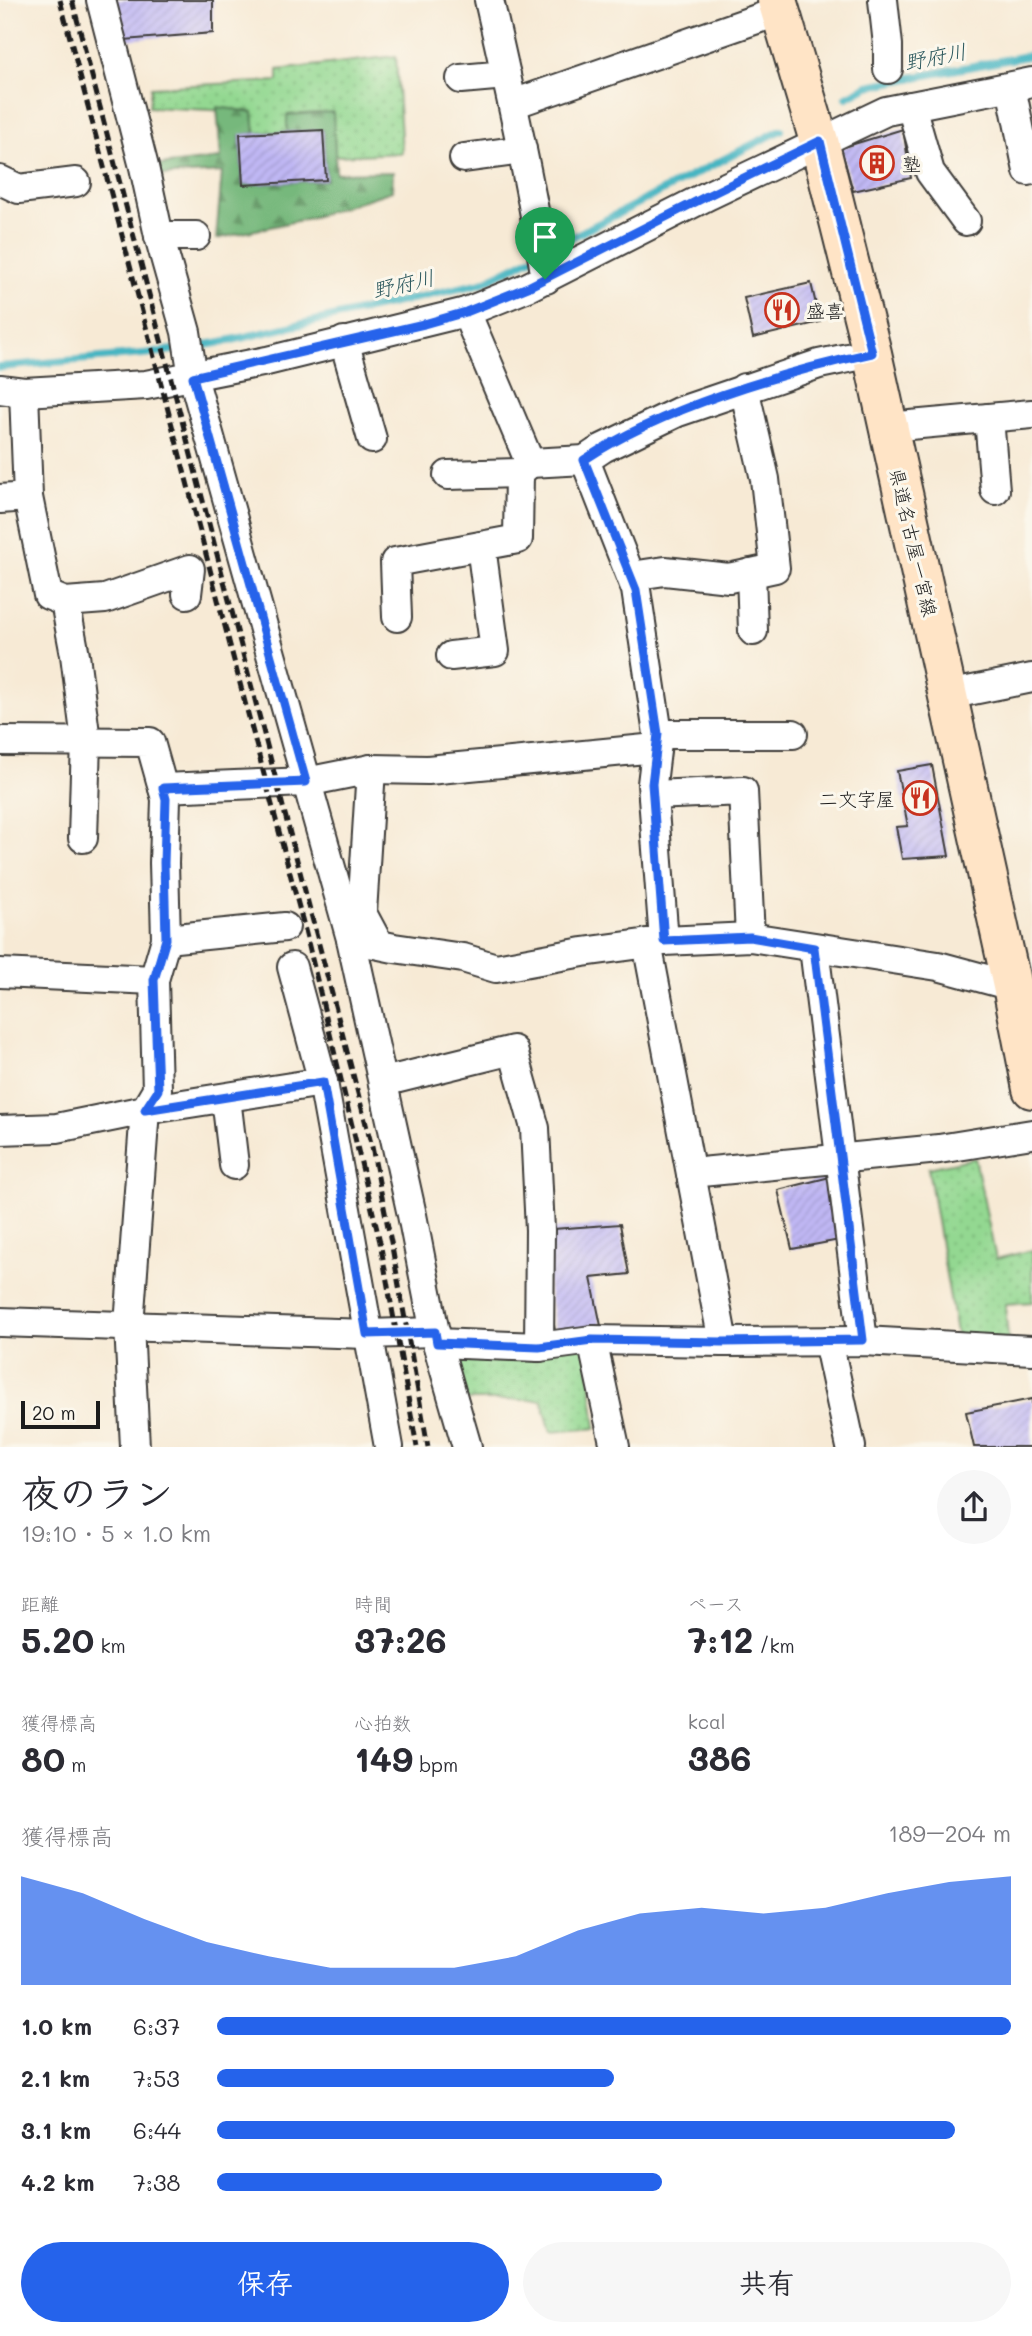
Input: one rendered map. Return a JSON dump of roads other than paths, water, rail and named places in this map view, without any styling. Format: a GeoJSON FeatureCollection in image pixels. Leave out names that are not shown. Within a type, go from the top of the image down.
{"type":"FeatureCollection","features":[{"type":"Feature","properties":{"kind":"main road","name":"県道名古屋一宮線"},"geometry":{"type":"LineString","coordinates":[[778,6],[820,141],[872,353],[1012,986],[1032,1089]]}},
{"type":"Feature","properties":{"kind":"street"},"geometry":{"type":"LineString","coordinates":[[101,0],[159,236],[186,332],[192,373],[351,939],[412,1214],[436,1337],[467,1447]]}},
{"type":"Feature","properties":{"kind":"street"},"geometry":{"type":"LineString","coordinates":[[489,0],[513,104],[545,274]]}},
{"type":"Feature","properties":{"kind":"street"},"geometry":{"type":"LineString","coordinates":[[883,0],[888,69]]}},
{"type":"Feature","properties":{"kind":"street"},"geometry":{"type":"LineString","coordinates":[[513,104],[778,6]]}},
{"type":"Feature","properties":{"kind":"street"},"geometry":{"type":"LineString","coordinates":[[461,79],[506,75]]}},
{"type":"Feature","properties":{"kind":"street"},"geometry":{"type":"LineString","coordinates":[[187,594],[190,569],[105,599],[65,602],[48,595],[12,391],[146,385],[424,324],[466,312],[886,111],[1021,84],[1028,171]]}},
{"type":"Feature","properties":{"kind":"street"},"geometry":{"type":"LineString","coordinates":[[911,106],[929,172],[966,221]]}},
{"type":"Feature","properties":{"kind":"street"},"geometry":{"type":"LineString","coordinates":[[464,158],[522,150]]}},
{"type":"Feature","properties":{"kind":"street"},"geometry":{"type":"LineString","coordinates":[[0,180],[19,189],[76,182]]}},
{"type":"Feature","properties":{"kind":"street"},"geometry":{"type":"LineString","coordinates":[[159,236],[196,236]]}},
{"type":"Feature","properties":{"kind":"street"},"geometry":{"type":"LineString","coordinates":[[397,617],[395,562],[518,539],[524,468],[466,312]]}},
{"type":"Feature","properties":{"kind":"street"},"geometry":{"type":"LineString","coordinates":[[344,341],[372,439]]}},
{"type":"Feature","properties":{"kind":"street"},"geometry":{"type":"LineString","coordinates":[[448,475],[584,460],[678,412],[819,364],[872,353]]}},
{"type":"Feature","properties":{"kind":"street"},"geometry":{"type":"LineString","coordinates":[[631,576],[665,571],[729,578],[775,568],[765,479],[744,388]]}},
{"type":"Feature","properties":{"kind":"street"},"geometry":{"type":"LineString","coordinates":[[888,427],[1032,414]]}},
{"type":"Feature","properties":{"kind":"street"},"geometry":{"type":"LineString","coordinates":[[989,418],[995,490]]}},
{"type":"Feature","properties":{"kind":"street"},"geometry":{"type":"LineString","coordinates":[[584,460],[636,590],[657,741],[653,794],[655,942],[691,1173],[723,1342]]}},
{"type":"Feature","properties":{"kind":"street"},"geometry":{"type":"LineString","coordinates":[[0,499],[29,497]]}},
{"type":"Feature","properties":{"kind":"street"},"geometry":{"type":"LineString","coordinates":[[451,656],[495,651],[481,546]]}},
{"type":"Feature","properties":{"kind":"street"},"geometry":{"type":"LineString","coordinates":[[751,573],[753,631]]}},
{"type":"Feature","properties":{"kind":"street"},"geometry":{"type":"LineString","coordinates":[[65,602],[86,741],[83,838]]}},
{"type":"Feature","properties":{"kind":"street"},"geometry":{"type":"LineString","coordinates":[[948,695],[1032,678]]}},
{"type":"Feature","properties":{"kind":"street"},"geometry":{"type":"LineString","coordinates":[[163,788],[306,782],[371,769],[428,770],[657,741],[793,734]]}},
{"type":"Feature","properties":{"kind":"street"},"geometry":{"type":"LineString","coordinates":[[0,741],[150,742],[166,799],[166,939],[154,980],[158,1090],[145,1110],[129,1325],[135,1447]]}},
{"type":"Feature","properties":{"kind":"street"},"geometry":{"type":"LineString","coordinates":[[371,769],[362,913],[379,945]]}},
{"type":"Feature","properties":{"kind":"street"},"geometry":{"type":"LineString","coordinates":[[653,794],[743,791],[750,937]]}},
{"type":"Feature","properties":{"kind":"street"},"geometry":{"type":"LineString","coordinates":[[166,939],[285,927]]}},
{"type":"Feature","properties":{"kind":"street"},"geometry":{"type":"LineString","coordinates":[[351,939],[463,958],[496,968],[655,942],[750,937],[938,966],[1012,986]]}},
{"type":"Feature","properties":{"kind":"street"},"geometry":{"type":"LineString","coordinates":[[814,948],[863,1340]]}},
{"type":"Feature","properties":{"kind":"street"},"geometry":{"type":"LineString","coordinates":[[292,967],[323,1082],[389,1447]]}},
{"type":"Feature","properties":{"kind":"street"},"geometry":{"type":"LineString","coordinates":[[0,973],[154,980]]}},
{"type":"Feature","properties":{"kind":"street"},"geometry":{"type":"LineString","coordinates":[[383,1082],[513,1050],[535,1128],[540,1230],[539,1347]]}},
{"type":"Feature","properties":{"kind":"street"},"geometry":{"type":"LineString","coordinates":[[0,1130],[57,1128],[145,1110],[323,1082]]}},
{"type":"Feature","properties":{"kind":"street"},"geometry":{"type":"LineString","coordinates":[[226,1098],[234,1165]]}},
{"type":"Feature","properties":{"kind":"street"},"geometry":{"type":"LineString","coordinates":[[691,1173],[939,1149],[1032,1134]]}},
{"type":"Feature","properties":{"kind":"street"},"geometry":{"type":"LineString","coordinates":[[0,1322],[436,1337],[539,1347],[592,1340],[863,1340],[1032,1350]]}},
{"type":"Feature","properties":{"kind":"street"},"geometry":{"type":"LineString","coordinates":[[592,1340],[615,1447]]}},
{"type":"Feature","properties":{"kind":"street"},"geometry":{"type":"LineString","coordinates":[[828,1341],[852,1447]]}},
{"type":"Feature","properties":{"kind":"waterway","name":"野府川"},"geometry":{"type":"LineString","coordinates":[[847,97],[868,86],[1032,55]]}},
{"type":"Feature","properties":{"kind":"waterway","name":"野府川"},"geometry":{"type":"LineString","coordinates":[[547,250],[781,130]]}},
{"type":"Feature","properties":{"kind":"waterway","name":"野府川"},"geometry":{"type":"LineString","coordinates":[[0,367],[154,353],[223,342],[482,283],[536,256]]}},
{"type":"Feature","properties":{"kind":"railway"},"geometry":{"type":"LineString","coordinates":[[60,0],[306,934],[380,1242],[417,1447]]}},
{"type":"Feature","properties":{"kind":"railway"},"geometry":{"type":"LineString","coordinates":[[72,0],[372,1147],[428,1447]]}},
{"type":"Feature","properties":{"kind":"place","name":"塾"},"geometry":{"type":"Point","coordinates":[877,163]}},
{"type":"Feature","properties":{"kind":"place","name":"盛喜"},"geometry":{"type":"Point","coordinates":[782,310]}},
{"type":"Feature","properties":{"kind":"place","name":"二文字屋"},"geometry":{"type":"Point","coordinates":[920,798]}}]}
